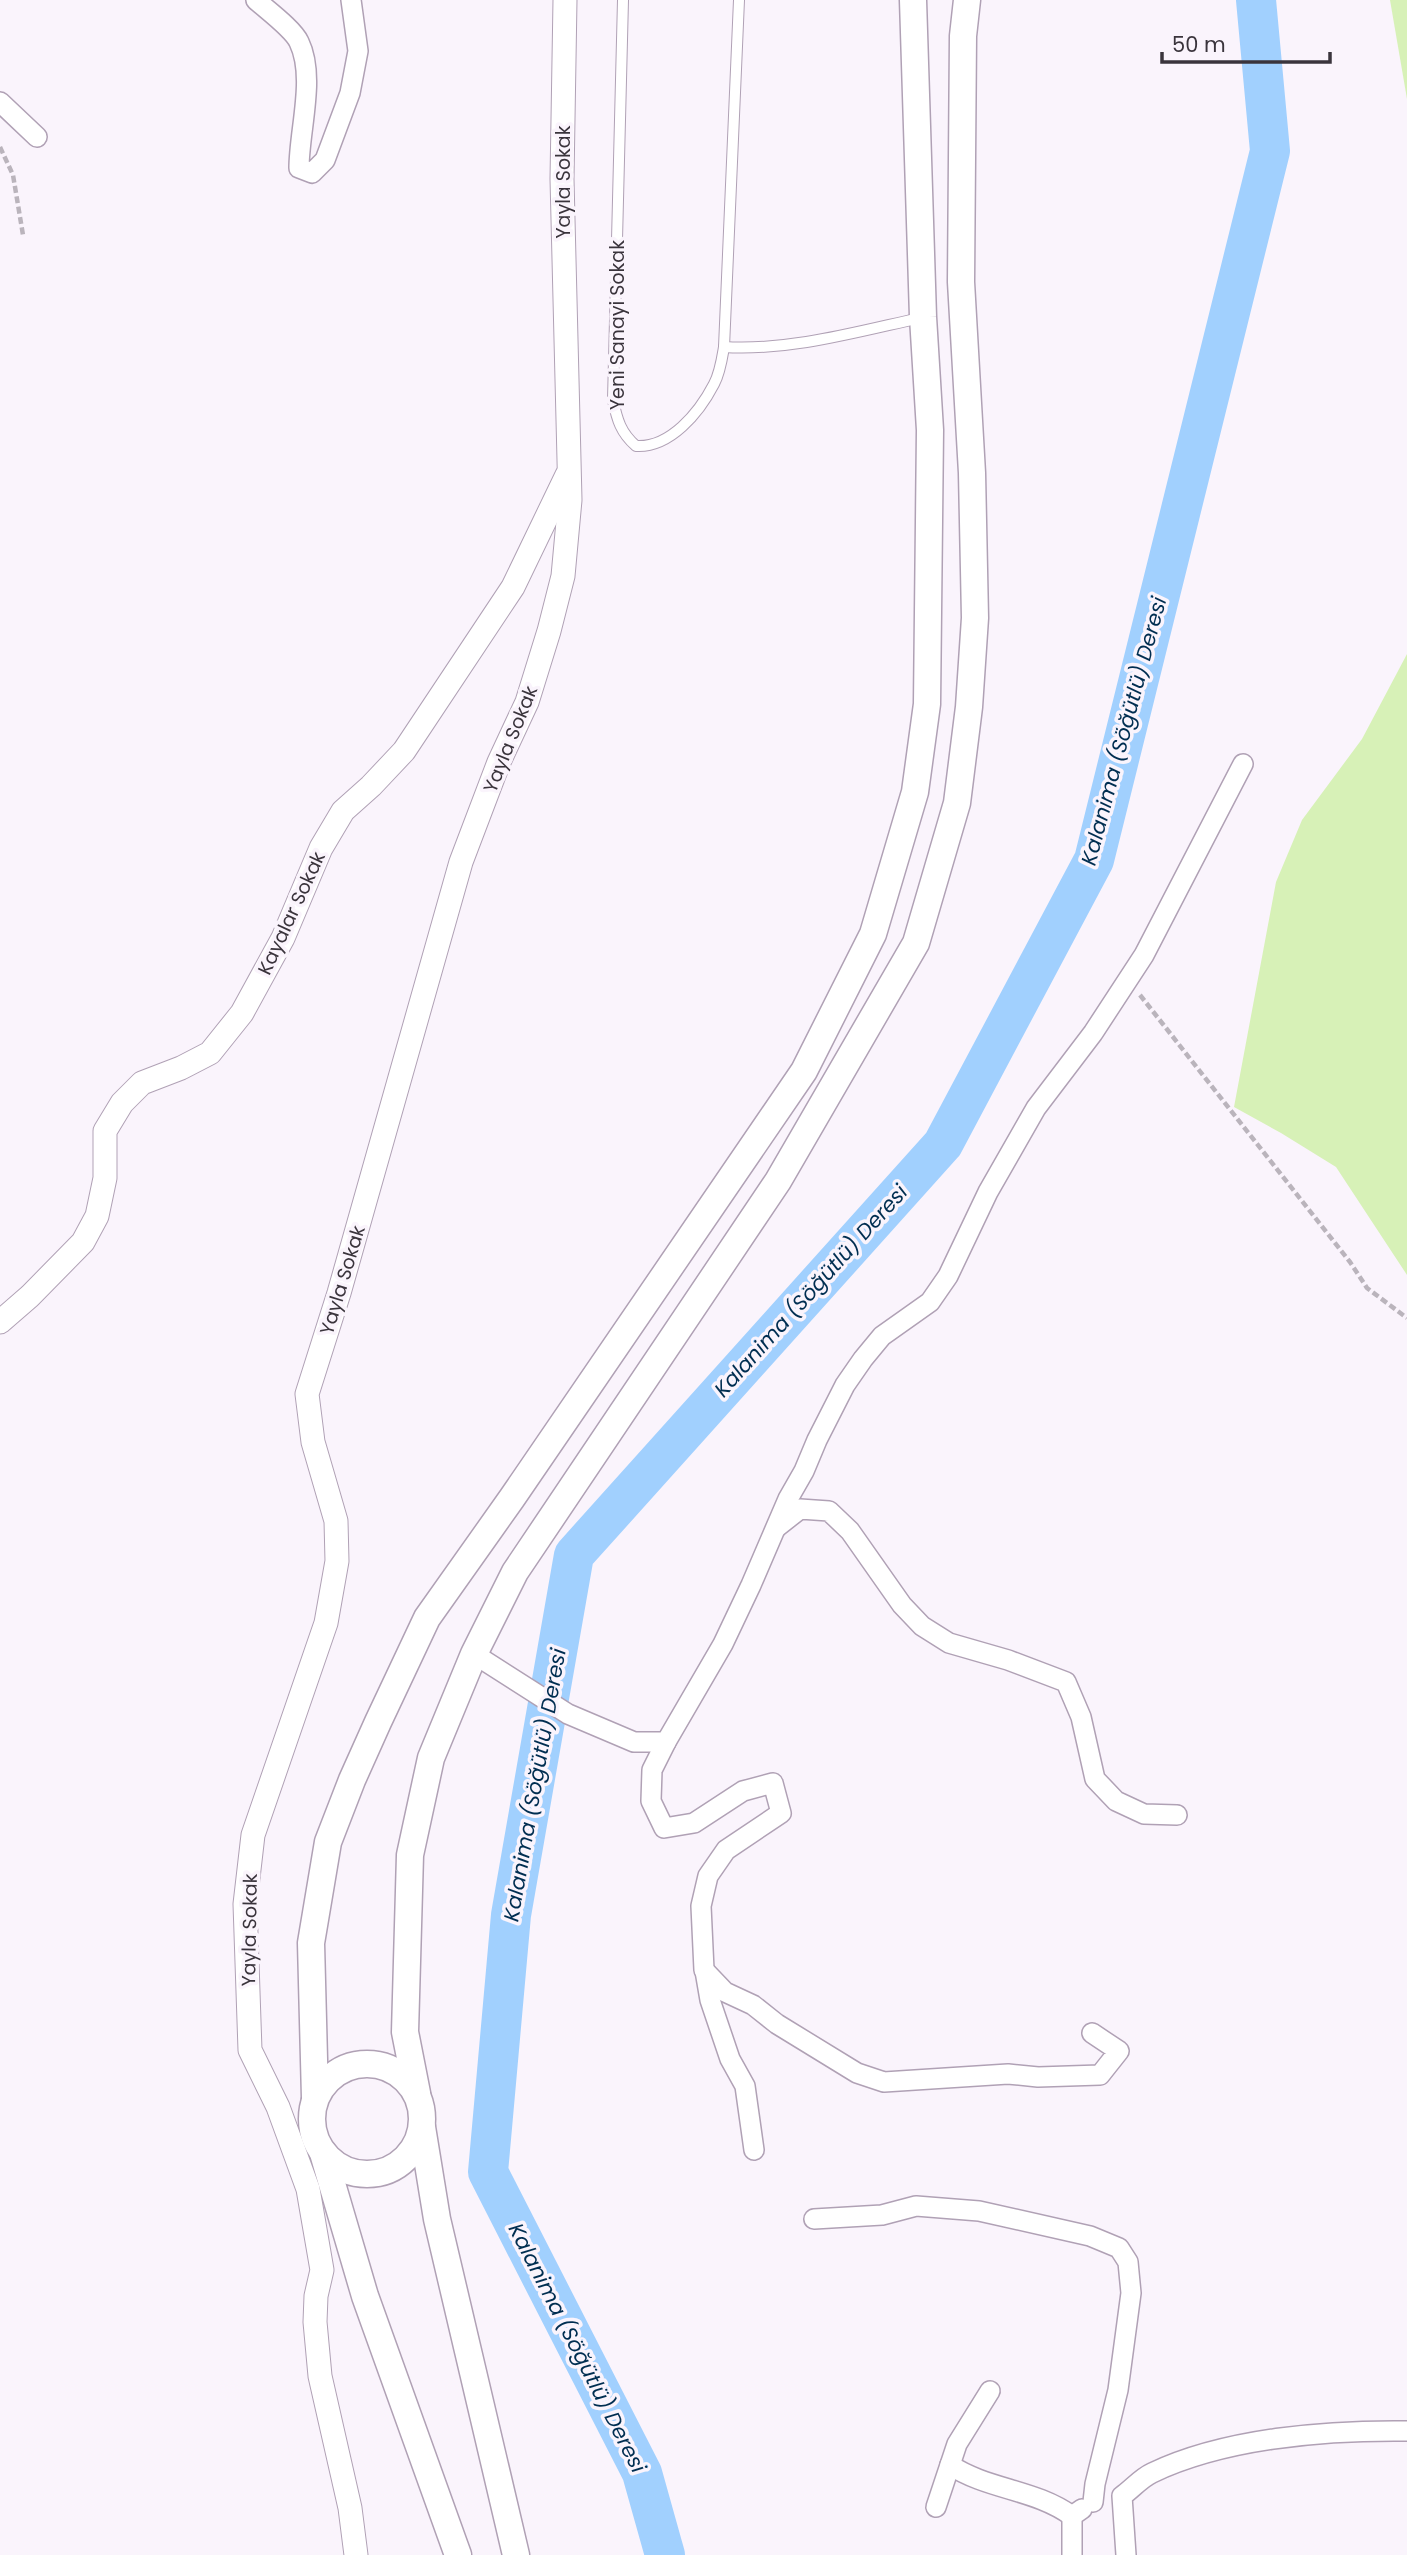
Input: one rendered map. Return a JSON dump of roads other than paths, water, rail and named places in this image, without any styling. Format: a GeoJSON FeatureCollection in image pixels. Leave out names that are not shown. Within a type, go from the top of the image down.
{"type":"FeatureCollection","features":[{"type":"Feature","properties":{"kind":"main road"},"geometry":{"type":"LineString","coordinates":[[458,2555],[365,2296],[323,2153],[314,2136],[311,2117],[315,2098],[311,1943],[328,1842],[352,1780],[427,1618],[512,1499],[804,1071],[873,934],[915,792],[927,704],[930,430],[923,317],[913,0]]}},
{"type":"Feature","properties":{"kind":"main road"},"geometry":{"type":"LineString","coordinates":[[516,2555],[437,2219],[422,2127],[422,2110],[405,2032],[410,1855],[431,1758],[474,1654],[515,1572],[778,1181],[916,943],[957,803],[969,707],[975,618],[972,473],[961,282],[962,36],[967,0]]}},
{"type":"Feature","properties":{"kind":"main road"},"geometry":{"type":"LineString","coordinates":[[315,2098],[325,2082],[340,2070],[358,2064],[376,2063],[392,2069],[406,2079],[417,2093]]}},
{"type":"Feature","properties":{"kind":"main road"},"geometry":{"type":"LineString","coordinates":[[323,2153],[337,2166],[355,2173],[374,2174],[392,2168],[406,2158],[416,2144],[422,2127]]}},
{"type":"Feature","properties":{"kind":"street"},"geometry":{"type":"LineString","coordinates":[[256,0],[299,40],[307,71],[299,168],[312,173],[325,160],[350,93],[358,51],[351,0]]}},
{"type":"Feature","properties":{"kind":"street","name":"Yayla Sokak"},"geometry":{"type":"LineString","coordinates":[[356,2555],[350,2508],[320,2375],[315,2322],[316,2297],[322,2270],[308,2189],[278,2107],[250,2050],[245,1904],[253,1835],[326,1623],[337,1561],[336,1521],[313,1442],[307,1394],[383,1140],[461,862],[499,762],[527,702],[563,576],[570,500],[562,179],[565,0]]}},
{"type":"Feature","properties":{"kind":"street"},"geometry":{"type":"LineString","coordinates":[[0,102],[37,137]]}},
{"type":"Feature","properties":{"kind":"street","name":"Kayalar Sokak"},"geometry":{"type":"LineString","coordinates":[[0,1322],[83,1242],[97,1216],[105,1178],[105,1131],[122,1103],[142,1083],[210,1054],[243,1013],[283,938],[321,848],[342,811],[371,786],[404,751],[513,587],[570,469]]}},
{"type":"Feature","properties":{"kind":"street"},"geometry":{"type":"LineString","coordinates":[[754,2150],[745,2086],[730,2059],[710,2000],[704,1970],[701,1906],[708,1876],[726,1850],[781,1813],[773,1783],[743,1791],[694,1824],[664,1828],[651,1801],[652,1770],[723,1644],[788,1499],[845,1385],[881,1336],[930,1302],[948,1276],[988,1192],[1036,1108],[1093,1033],[1144,955],[1243,764]]}},
{"type":"Feature","properties":{"kind":"street"},"geometry":{"type":"LineString","coordinates":[[776,1528],[800,1509],[830,1511],[850,1531],[902,1605],[922,1626],[949,1643],[1008,1660],[1066,1682],[1081,1717],[1095,1779],[1116,1801],[1144,1814],[1177,1815]]}},
{"type":"Feature","properties":{"kind":"street"},"geometry":{"type":"LineString","coordinates":[[474,1654],[568,1714],[634,1742],[666,1742]]}},
{"type":"Feature","properties":{"kind":"street"},"geometry":{"type":"LineString","coordinates":[[704,1970],[725,1992],[753,2005],[777,2024],[857,2073],[884,2082],[1008,2074],[1038,2077],[1100,2075],[1119,2050],[1092,2033]]}},
{"type":"Feature","properties":{"kind":"street"},"geometry":{"type":"LineString","coordinates":[[814,2218],[882,2215],[916,2206],[979,2210],[1090,2236],[1119,2248],[1128,2262],[1131,2294],[1118,2390],[1093,2502]]}},
{"type":"Feature","properties":{"kind":"street"},"geometry":{"type":"LineString","coordinates":[[936,2507],[957,2444],[990,2391]]}},
{"type":"Feature","properties":{"kind":"street"},"geometry":{"type":"LineString","coordinates":[[1072,2516],[1093,2502],[1122,2496],[1150,2474],[1210,2452],[1300,2435],[1407,2431]]}},
{"type":"Feature","properties":{"kind":"street"},"geometry":{"type":"LineString","coordinates":[[950,2465],[967,2477],[1045,2499],[1072,2516]]}},
{"type":"Feature","properties":{"kind":"street"},"geometry":{"type":"LineString","coordinates":[[1122,2496],[1126,2555]]}},
{"type":"Feature","properties":{"kind":"street"},"geometry":{"type":"LineString","coordinates":[[1072,2516],[1072,2555]]}},
{"type":"Feature","properties":{"kind":"lane","name":"Yeni Sanayi Sokak"},"geometry":{"type":"LineString","coordinates":[[623,0],[613,400],[618,424],[626,437],[636,446],[648,447],[664,441],[679,429],[700,405],[714,384],[724,347],[739,0]]}},
{"type":"Feature","properties":{"kind":"lane"},"geometry":{"type":"LineString","coordinates":[[724,347],[757,349],[805,342],[923,317]]}},
{"type":"Feature","properties":{"kind":"waterway","name":"Kalanima (Söğütlü) Deresi"},"geometry":{"type":"LineString","coordinates":[[665,2555],[642,2473],[488,2172],[511,1915],[574,1555],[943,1144],[1094,860],[1270,151],[1256,0]]}}]}
